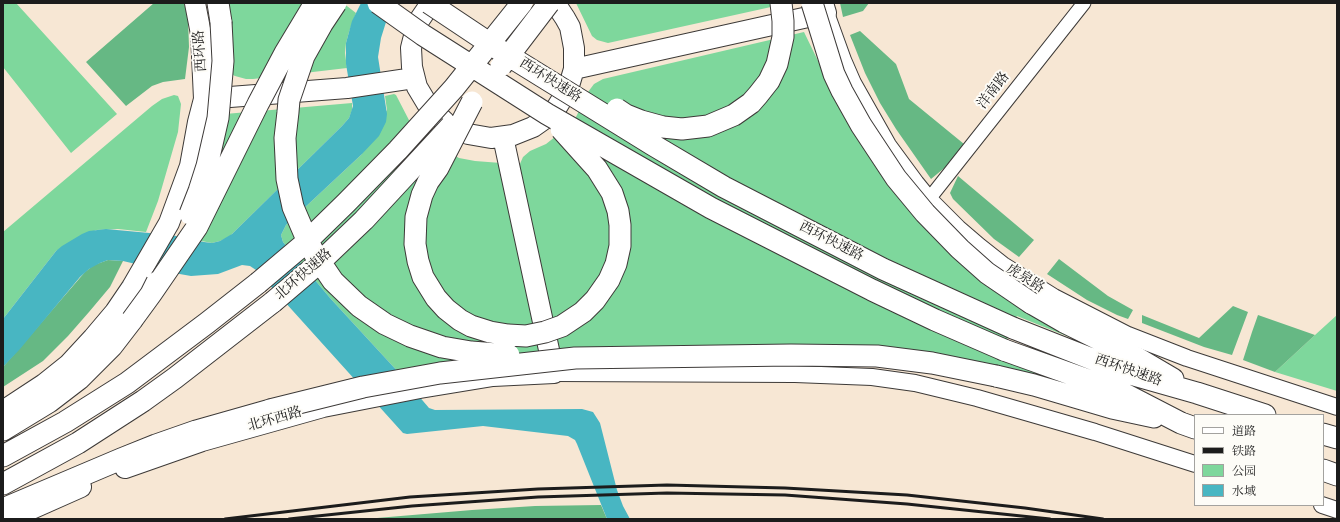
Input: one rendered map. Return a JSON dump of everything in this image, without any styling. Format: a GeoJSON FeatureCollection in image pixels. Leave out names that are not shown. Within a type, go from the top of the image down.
{"type":"FeatureCollection","features":[{"type":"Feature","properties":{"kind":"highway"},"geometry":{"type":"LineString","coordinates":[[151,294],[199,192],[214,142],[220,101],[223,61],[223,38],[218,3]]}},
{"type":"Feature","properties":{"kind":"highway"},"geometry":{"type":"LineString","coordinates":[[3,430],[49,402],[75,383],[112,346],[151,294],[197,228],[265,90],[315,3]]}},
{"type":"Feature","properties":{"kind":"highway"},"geometry":{"type":"LineString","coordinates":[[336,3],[304,56],[290,100],[285,138],[287,179],[293,207],[305,235],[323,268],[343,292],[373,316],[396,330],[428,343],[456,350],[503,355],[575,358],[791,354],[877,356],[932,364],[996,376],[1034,385],[1112,408],[1188,425]]}},
{"type":"Feature","properties":{"kind":"highway","name":"西环快速路"},"geometry":{"type":"LineString","coordinates":[[378,3],[429,39],[547,114],[712,208],[784,246],[935,320],[1004,350],[1121,392],[1188,425]]}},
{"type":"Feature","properties":{"kind":"highway","name":"西环快速路"},"geometry":{"type":"LineString","coordinates":[[430,3],[519,62],[724,187],[884,269],[1013,328],[1130,374],[1197,393],[1262,414]]}},
{"type":"Feature","properties":{"kind":"highway"},"geometry":{"type":"LineString","coordinates":[[451,3],[626,115],[663,127],[682,129],[703,127],[725,120],[742,110],[758,95],[772,75],[780,53],[783,29],[781,3]]}},
{"type":"Feature","properties":{"kind":"highway","name":"北环快速路"},"geometry":{"type":"LineString","coordinates":[[3,456],[65,422],[127,383],[258,283],[346,203],[398,150],[454,88],[522,3]]}},
{"type":"Feature","properties":{"kind":"highway","name":"北环快速路"},"geometry":{"type":"LineString","coordinates":[[3,484],[78,442],[143,401],[273,302],[320,262],[364,220],[472,102],[550,3]]}},
{"type":"Feature","properties":{"kind":"highway"},"geometry":{"type":"LineString","coordinates":[[535,23],[558,3]]}},
{"type":"Feature","properties":{"kind":"highway"},"geometry":{"type":"LineString","coordinates":[[800,3],[853,111],[873,144],[896,178],[920,208],[944,233],[972,260],[1008,288],[1031,303],[1064,322],[1139,359],[1197,393]]}},
{"type":"Feature","properties":{"kind":"highway"},"geometry":{"type":"LineString","coordinates":[[820,6],[834,74]]}},
{"type":"Feature","properties":{"kind":"highway"},"geometry":{"type":"LineString","coordinates":[[472,102],[438,168],[428,182],[422,195],[416,217],[415,244],[423,277],[430,290],[441,304],[455,316],[471,326],[499,334],[517,336],[535,334],[553,330],[570,321],[587,308],[603,289],[618,258],[620,246],[620,225],[618,211],[612,193],[597,169],[547,114]]}},
{"type":"Feature","properties":{"kind":"highway"},"geometry":{"type":"LineString","coordinates":[[3,509],[156,445],[196,431],[270,410],[363,387],[440,373],[575,358]]}},
{"type":"Feature","properties":{"kind":"highway"},"geometry":{"type":"LineString","coordinates":[[1324,434],[1337,438]]}},
{"type":"Feature","properties":{"kind":"highway"},"geometry":{"type":"LineString","coordinates":[[1324,470],[1337,475]]}},
{"type":"Feature","properties":{"kind":"main road","name":"西环路"},"geometry":{"type":"LineString","coordinates":[[195,3],[201,34],[204,99]]}},
{"type":"Feature","properties":{"kind":"main road"},"geometry":{"type":"LineString","coordinates":[[430,3],[418,22],[413,40],[411,58],[414,78],[422,98],[446,123],[468,134],[479,137],[503,137],[523,132],[550,115],[563,98],[568,89],[574,69],[574,48],[573,37],[565,18],[555,3]]}},
{"type":"Feature","properties":{"kind":"main road"},"geometry":{"type":"LineString","coordinates":[[574,69],[820,6]]}},
{"type":"Feature","properties":{"kind":"main road"},"geometry":{"type":"LineString","coordinates":[[3,411],[44,384],[69,364],[115,312],[142,272],[169,223],[190,166],[204,99],[347,88],[414,78]]}},
{"type":"Feature","properties":{"kind":"main road"},"geometry":{"type":"LineString","coordinates":[[503,137],[554,373]]}},
{"type":"Feature","properties":{"kind":"main road","name":"北环西路"},"geometry":{"type":"LineString","coordinates":[[9,519],[126,467],[195,443],[323,407],[420,388],[493,376],[554,373]]}},
{"type":"Feature","properties":{"kind":"street","name":"洋南路"},"geometry":{"type":"LineString","coordinates":[[929,199],[1084,3]]}},
{"type":"Feature","properties":{"kind":"street","name":"虎泉路"},"geometry":{"type":"LineString","coordinates":[[820,6],[843,60],[888,145],[929,199],[958,228],[1003,265],[1078,310],[1128,335],[1187,358],[1337,407]]}},
{"type":"Feature","properties":{"kind":"street"},"geometry":{"type":"LineString","coordinates":[[554,373],[795,374],[872,378],[915,383],[991,402],[1095,432],[1194,464]]}},
{"type":"Feature","properties":{"kind":"street"},"geometry":{"type":"LineString","coordinates":[[1324,506],[1337,510]]}},
{"type":"Feature","properties":{"kind":"green space"},"geometry":{"type":"Polygon","coordinates":[[[3,3],[16,3],[117,114],[71,153],[3,67],[3,3]]]}},
{"type":"Feature","properties":{"kind":"green space"},"geometry":{"type":"Polygon","coordinates":[[[154,3],[184,3],[188,19],[189,47],[185,79],[163,82],[152,86],[126,106],[86,62],[154,3]]]}},
{"type":"Feature","properties":{"kind":"green space"},"geometry":{"type":"Polygon","coordinates":[[[221,3],[343,3],[356,13],[346,43],[345,53],[347,68],[253,79],[246,79],[231,74],[221,3]]]}},
{"type":"Feature","properties":{"kind":"green space"},"geometry":{"type":"Polygon","coordinates":[[[576,3],[789,3],[608,43],[597,40],[592,36],[576,3]]]}},
{"type":"Feature","properties":{"kind":"green space"},"geometry":{"type":"Polygon","coordinates":[[[840,3],[869,3],[863,11],[843,17],[840,3]]]}},
{"type":"Feature","properties":{"kind":"green space"},"geometry":{"type":"Polygon","coordinates":[[[860,31],[896,64],[909,99],[964,144],[948,165],[931,179],[896,129],[880,103],[865,73],[850,35],[860,31]]]}},
{"type":"Feature","properties":{"kind":"green space"},"geometry":{"type":"Polygon","coordinates":[[[804,32],[836,98],[1084,343],[1017,316],[1000,356],[1045,375],[1043,380],[1013,372],[554,350],[519,166],[523,157],[530,151],[546,144],[565,129],[576,117],[588,92],[594,84],[603,79],[804,32]]]}},
{"type":"Feature","properties":{"kind":"green space"},"geometry":{"type":"Polygon","coordinates":[[[174,95],[178,96],[181,104],[178,132],[158,201],[146,232],[118,229],[96,230],[56,251],[3,319],[3,232],[152,106],[162,99],[174,95]]]}},
{"type":"Feature","properties":{"kind":"green space"},"geometry":{"type":"Polygon","coordinates":[[[396,95],[411,124],[429,140],[459,158],[501,163],[543,353],[400,374],[330,298],[283,242],[281,235],[286,225],[361,155],[387,110],[385,96],[396,95]]]}},
{"type":"Feature","properties":{"kind":"green space"},"geometry":{"type":"Polygon","coordinates":[[[352,103],[352,110],[349,118],[342,126],[229,237],[212,243],[185,238],[225,114],[352,103]]]}},
{"type":"Feature","properties":{"kind":"green space"},"geometry":{"type":"Polygon","coordinates":[[[958,176],[1034,240],[1019,257],[994,239],[953,199],[950,193],[958,176]]]}},
{"type":"Feature","properties":{"kind":"green space"},"geometry":{"type":"Polygon","coordinates":[[[1059,259],[1108,296],[1133,310],[1128,319],[1087,300],[1047,274],[1059,259]]]}},
{"type":"Feature","properties":{"kind":"green space"},"geometry":{"type":"Polygon","coordinates":[[[108,260],[123,261],[110,287],[68,336],[43,361],[3,387],[3,367],[85,272],[94,265],[108,260]]]}},
{"type":"Feature","properties":{"kind":"green space"},"geometry":{"type":"Polygon","coordinates":[[[1233,306],[1248,312],[1232,355],[1204,347],[1142,323],[1142,315],[1199,338],[1233,306]]]}},
{"type":"Feature","properties":{"kind":"green space"},"geometry":{"type":"Polygon","coordinates":[[[1258,315],[1315,335],[1275,372],[1243,360],[1258,315]]]}},
{"type":"Feature","properties":{"kind":"green space"},"geometry":{"type":"Polygon","coordinates":[[[1337,315],[1337,391],[1275,372],[1315,335],[1337,315]]]}},
{"type":"Feature","properties":{"kind":"green space"},"geometry":{"type":"Polygon","coordinates":[[[601,505],[607,519],[365,519],[535,506],[601,505]]]}},
{"type":"Feature","properties":{"kind":"water"},"geometry":{"type":"Polygon","coordinates":[[[361,3],[392,3],[381,38],[378,57],[387,114],[386,122],[379,136],[361,155],[286,225],[281,235],[283,242],[330,298],[429,408],[435,410],[582,409],[593,412],[600,423],[617,490],[630,519],[607,519],[577,444],[575,440],[568,436],[483,426],[407,434],[403,433],[256,270],[250,266],[242,265],[218,274],[191,276],[123,261],[108,260],[100,263],[89,269],[80,277],[20,349],[3,367],[3,319],[56,251],[62,246],[89,231],[106,229],[171,235],[212,243],[220,241],[232,234],[342,126],[349,118],[353,106],[346,64],[346,43],[352,21],[361,3]]]}},
{"type":"Feature","properties":{"kind":"railway"},"geometry":{"type":"LineString","coordinates":[[225,519],[410,497],[538,489],[667,485],[785,488],[907,495],[1025,508],[1103,519]]}},
{"type":"Feature","properties":{"kind":"railway"},"geometry":{"type":"LineString","coordinates":[[289,519],[412,506],[538,497],[667,493],[785,495],[907,504],[1050,519]]}}]}
